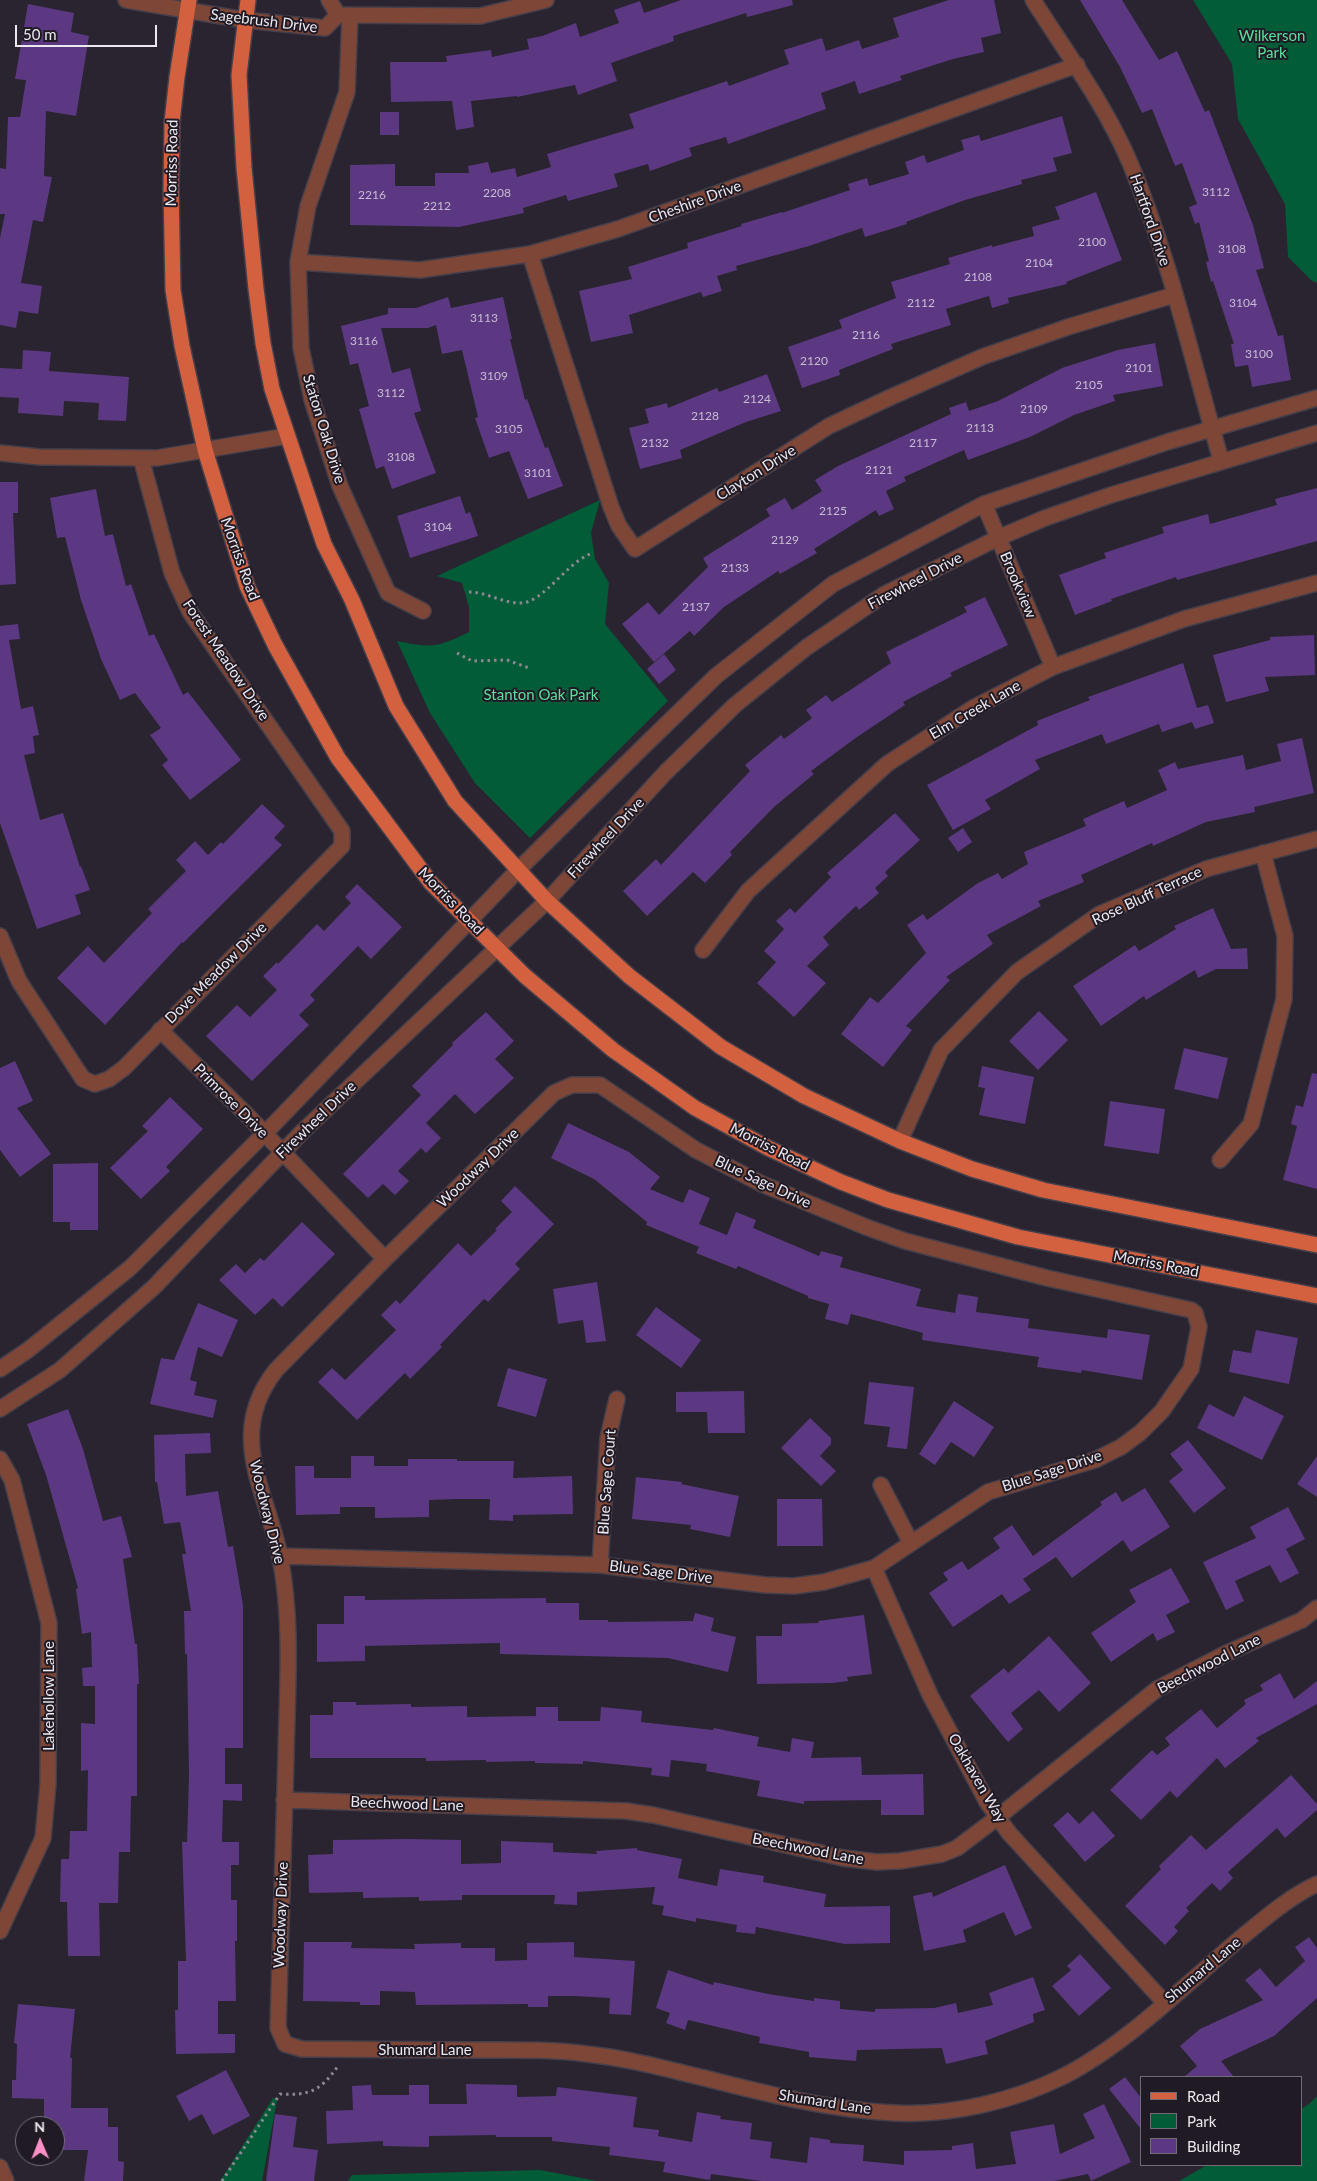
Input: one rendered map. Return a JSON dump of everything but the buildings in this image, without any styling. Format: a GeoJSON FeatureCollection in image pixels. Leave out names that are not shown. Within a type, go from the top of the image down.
{"type":"FeatureCollection","features":[{"type":"Feature","properties":{"kind":"main road"},"geometry":{"type":"LineString","coordinates":[[248,0],[239,75],[244,177],[263,343],[272,389],[324,544],[352,600],[396,706],[456,802],[547,901],[629,976],[721,1047],[804,1096],[900,1141],[972,1169],[1043,1190],[1317,1245]]}},
{"type":"Feature","properties":{"kind":"main road","name":"Morriss Road"},"geometry":{"type":"LineString","coordinates":[[188,6],[172,122],[173,290],[182,346],[205,450],[247,586],[275,645],[338,758],[431,883],[525,976],[613,1050],[695,1108],[768,1148],[842,1182],[888,1200],[1018,1237],[1317,1296]]}},
{"type":"Feature","properties":{"kind":"street","name":"Sagebrush Drive"},"geometry":{"type":"LineString","coordinates":[[126,0],[188,6],[245,20],[324,28],[344,15],[329,0]]}},
{"type":"Feature","properties":{"kind":"street"},"geometry":{"type":"LineString","coordinates":[[344,15],[480,16],[546,0]]}},
{"type":"Feature","properties":{"kind":"street","name":"Hartford Drive"},"geometry":{"type":"LineString","coordinates":[[1033,0],[1077,65],[1105,112],[1130,162],[1152,222],[1221,460]]}},
{"type":"Feature","properties":{"kind":"street","name":"Staton Oak Drive"},"geometry":{"type":"LineString","coordinates":[[344,15],[347,92],[308,206],[298,262],[301,348],[312,400],[340,486],[388,593],[423,611]]}},
{"type":"Feature","properties":{"kind":"street","name":"Cheshire Drive"},"geometry":{"type":"LineString","coordinates":[[298,262],[420,270],[530,254],[618,229],[1077,65]]}},
{"type":"Feature","properties":{"kind":"street","name":"Clayton Drive"},"geometry":{"type":"LineString","coordinates":[[530,254],[611,507],[619,526],[635,549],[829,426],[882,401],[982,358],[1068,327],[1174,295]]}},
{"type":"Feature","properties":{"kind":"street","name":"Firewheel Drive"},"geometry":{"type":"LineString","coordinates":[[0,1369],[28,1350],[130,1268],[264,1133],[452,937],[470,922],[518,870],[702,689],[732,663],[833,584],[984,504],[1167,442],[1317,398]]}},
{"type":"Feature","properties":{"kind":"street","name":"Firewheel Drive"},"geometry":{"type":"LineString","coordinates":[[0,1409],[60,1370],[154,1287],[283,1152],[547,901],[666,772],[735,705],[792,659],[885,594],[998,538],[1045,518],[1111,495],[1317,432]]}},
{"type":"Feature","properties":{"kind":"street"},"geometry":{"type":"LineString","coordinates":[[0,453],[40,457],[157,458],[287,436]]}},
{"type":"Feature","properties":{"kind":"street","name":"Forest Meadow Drive"},"geometry":{"type":"LineString","coordinates":[[141,458],[172,573],[190,612],[342,831],[342,846]]}},
{"type":"Feature","properties":{"kind":"street","name":"Brookview"},"geometry":{"type":"LineString","coordinates":[[984,504],[1053,667]]}},
{"type":"Feature","properties":{"kind":"street","name":"Elm Creek Lane"},"geometry":{"type":"LineString","coordinates":[[703,950],[748,891],[888,764],[973,708],[1053,667],[1184,619],[1317,583]]}},
{"type":"Feature","properties":{"kind":"street","name":"Rose Bluff Terrace"},"geometry":{"type":"LineString","coordinates":[[900,1141],[941,1050],[1017,972],[1100,914],[1206,869],[1317,839]]}},
{"type":"Feature","properties":{"kind":"street","name":"Dove Meadow Drive"},"geometry":{"type":"LineString","coordinates":[[0,936],[19,981],[83,1079],[96,1084],[124,1068],[342,846]]}},
{"type":"Feature","properties":{"kind":"street"},"geometry":{"type":"LineString","coordinates":[[1220,1160],[1251,1124],[1284,999],[1285,936],[1263,853]]}},
{"type":"Feature","properties":{"kind":"street","name":"Primrose Drive"},"geometry":{"type":"LineString","coordinates":[[160,1030],[283,1152],[385,1259]]}},
{"type":"Feature","properties":{"kind":"street","name":"Woodway Drive"},"geometry":{"type":"LineString","coordinates":[[278,2028],[288,1677],[287,1609],[280,1556],[258,1484],[253,1459],[253,1427],[257,1406],[276,1370],[385,1259],[554,1093],[572,1085],[586,1084],[600,1086],[615,1096]]}},
{"type":"Feature","properties":{"kind":"street","name":"Blue Sage Drive"},"geometry":{"type":"LineString","coordinates":[[280,1556],[600,1565],[765,1585],[794,1586],[824,1582],[874,1568],[988,1492],[1095,1460],[1121,1447],[1140,1433],[1162,1410],[1191,1369],[1199,1327],[1195,1313],[1184,1307],[1028,1273],[905,1241],[866,1227],[762,1184],[696,1150],[615,1096]]}},
{"type":"Feature","properties":{"kind":"street","name":"Blue Sage Court"},"geometry":{"type":"LineString","coordinates":[[600,1565],[608,1438],[617,1400]]}},
{"type":"Feature","properties":{"kind":"street","name":"Lakehollow Lane"},"geometry":{"type":"LineString","coordinates":[[0,1458],[12,1480],[49,1623],[48,1784],[44,1830],[28,1874],[0,1931]]}},
{"type":"Feature","properties":{"kind":"street"},"geometry":{"type":"LineString","coordinates":[[881,1485],[911,1543]]}},
{"type":"Feature","properties":{"kind":"street","name":"Oakhaven Way"},"geometry":{"type":"LineString","coordinates":[[874,1568],[930,1695],[987,1802],[1010,1834],[1164,2003]]}},
{"type":"Feature","properties":{"kind":"street","name":"Beechwood Lane"},"geometry":{"type":"LineString","coordinates":[[284,1800],[626,1811],[653,1815],[843,1858],[877,1862],[900,1861],[942,1854],[957,1848],[998,1817],[1157,1689],[1227,1653],[1302,1620],[1317,1608]]}},
{"type":"Feature","properties":{"kind":"street","name":"Shumard Lane"},"geometry":{"type":"LineString","coordinates":[[278,2028],[285,2044],[302,2049],[526,2050],[587,2054],[649,2065],[743,2088],[830,2105],[895,2113],[941,2111],[979,2106],[1064,2076],[1107,2049],[1280,1905],[1317,1884]]}},
{"type":"Feature","properties":{"kind":"street"},"geometry":{"type":"LineString","coordinates":[[0,2167],[6,2181]]}},
{"type":"Feature","properties":{"kind":"path"},"geometry":{"type":"LineString","coordinates":[[469,592],[478,592],[511,602],[522,603],[534,600],[580,559],[590,554]]}},
{"type":"Feature","properties":{"kind":"path"},"geometry":{"type":"LineString","coordinates":[[457,654],[472,661],[507,660],[529,668]]}},
{"type":"Feature","properties":{"kind":"path"},"geometry":{"type":"LineString","coordinates":[[222,2181],[280,2094],[304,2094],[317,2089],[331,2076],[338,2065],[344,2061]]}},
{"type":"Feature","properties":{"kind":"green space","name":"Wilkerson Park"},"geometry":{"type":"Polygon","coordinates":[[[1193,0],[1317,0],[1317,283],[1312,281],[1288,257],[1285,204],[1238,119],[1232,64],[1193,0]]]}},
{"type":"Feature","properties":{"kind":"green space","name":"Stanton Oak Park"},"geometry":{"type":"Polygon","coordinates":[[[600,500],[591,533],[595,559],[609,583],[605,624],[668,701],[530,838],[475,783],[430,713],[397,641],[418,645],[434,645],[469,632],[469,607],[462,583],[437,576],[600,500]]]}},
{"type":"Feature","properties":{"kind":"green space"},"geometry":{"type":"Polygon","coordinates":[[[1317,2096],[1317,2181],[1179,2181],[1205,2166],[1302,2166],[1302,2108],[1317,2096]]]}},
{"type":"Feature","properties":{"kind":"green space"},"geometry":{"type":"Polygon","coordinates":[[[273,2098],[277,2100],[262,2181],[220,2181],[273,2098]]]}},
{"type":"Feature","properties":{"kind":"green space"},"geometry":{"type":"Polygon","coordinates":[[[540,2170],[597,2181],[348,2181],[352,2175],[540,2170]]]}}]}
